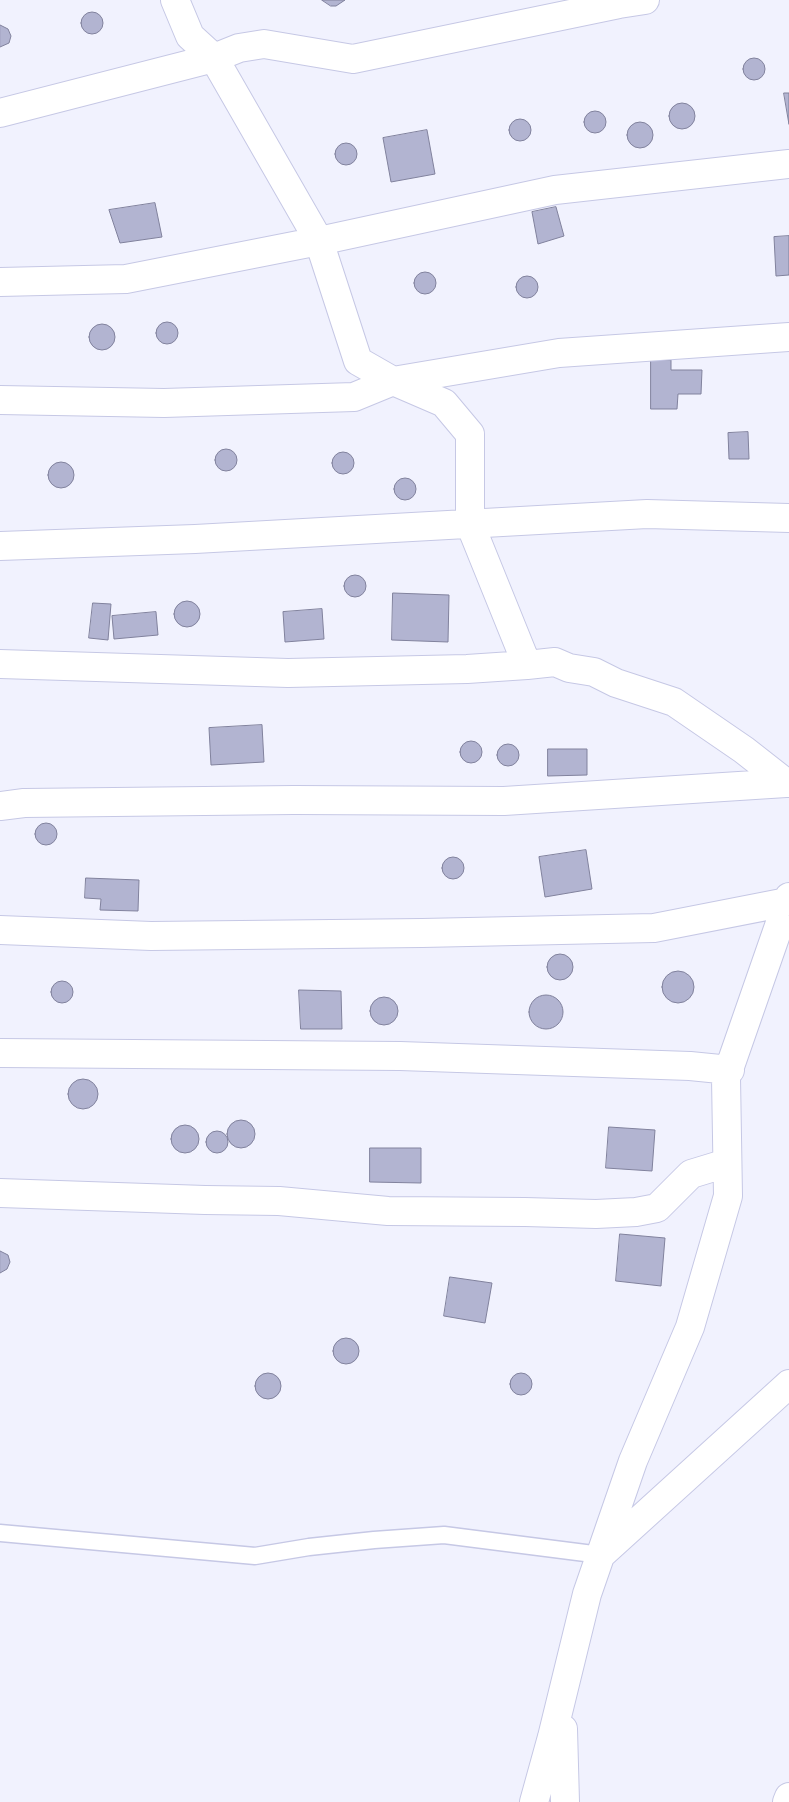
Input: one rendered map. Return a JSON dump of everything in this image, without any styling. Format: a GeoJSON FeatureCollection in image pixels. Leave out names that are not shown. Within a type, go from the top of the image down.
{"type":"FeatureCollection","features":[{"type":"Feature","properties":{"kind":"street"},"geometry":{"type":"LineString","coordinates":[[175,0],[190,36],[214,58],[320,242],[358,361],[393,381],[444,402],[470,434],[470,524],[526,665]]}},
{"type":"Feature","properties":{"kind":"street"},"geometry":{"type":"LineString","coordinates":[[0,114],[214,58],[239,48],[264,44],[353,58],[646,0]]}},
{"type":"Feature","properties":{"kind":"street"},"geometry":{"type":"LineString","coordinates":[[0,282],[126,279],[320,242],[555,190],[789,164]]}},
{"type":"Feature","properties":{"kind":"street"},"geometry":{"type":"LineString","coordinates":[[0,400],[164,404],[354,397],[393,381],[560,353],[789,337]]}},
{"type":"Feature","properties":{"kind":"street"},"geometry":{"type":"LineString","coordinates":[[0,546],[195,540],[647,514],[789,518]]}},
{"type":"Feature","properties":{"kind":"street"},"geometry":{"type":"LineString","coordinates":[[0,664],[288,673],[467,669],[555,662],[569,668],[594,672],[616,683],[674,702],[788,783]]}},
{"type":"Feature","properties":{"kind":"street"},"geometry":{"type":"LineString","coordinates":[[0,806],[24,803],[504,800],[788,783]]}},
{"type":"Feature","properties":{"kind":"street"},"geometry":{"type":"LineString","coordinates":[[0,930],[151,936],[422,934],[654,928],[788,899]]}},
{"type":"Feature","properties":{"kind":"street"},"geometry":{"type":"LineString","coordinates":[[534,1802],[588,1594],[633,1461],[690,1327],[728,1196],[726,1078],[788,899]]}},
{"type":"Feature","properties":{"kind":"street"},"geometry":{"type":"LineString","coordinates":[[0,1053],[400,1056],[690,1066],[730,1070]]}},
{"type":"Feature","properties":{"kind":"street"},"geometry":{"type":"LineString","coordinates":[[0,1193],[279,1201],[388,1211],[604,1214],[636,1212],[657,1208],[690,1174],[727,1162]]}},
{"type":"Feature","properties":{"kind":"street"},"geometry":{"type":"LineString","coordinates":[[601,1555],[789,1384]]}},
{"type":"Feature","properties":{"kind":"street"},"geometry":{"type":"LineString","coordinates":[[562,1700],[565,1802]]}},
{"type":"Feature","properties":{"kind":"street"},"geometry":{"type":"LineString","coordinates":[[787,1802],[789,1797]]}},
{"type":"Feature","properties":{"kind":"lane"},"geometry":{"type":"LineString","coordinates":[[0,1533],[255,1556],[355,1542],[444,1535],[601,1555]]}},
{"type":"Feature","properties":{"kind":"building"},"geometry":{"type":"Polygon","coordinates":[[[322,0],[345,0],[336,6],[331,6],[322,0]]]}},
{"type":"Feature","properties":{"kind":"building"},"geometry":{"type":"Polygon","coordinates":[[[92,12],[100,15],[103,23],[100,31],[92,34],[84,31],[81,23],[84,15],[92,12]]]}},
{"type":"Feature","properties":{"kind":"building"},"geometry":{"type":"Polygon","coordinates":[[[0,25],[8,29],[11,36],[9,43],[0,47],[0,25]]]}},
{"type":"Feature","properties":{"kind":"building"},"geometry":{"type":"Polygon","coordinates":[[[754,58],[762,61],[765,69],[762,77],[754,80],[746,77],[743,69],[746,61],[754,58]]]}},
{"type":"Feature","properties":{"kind":"building"},"geometry":{"type":"Polygon","coordinates":[[[784,93],[789,93],[789,124],[784,93]]]}},
{"type":"Feature","properties":{"kind":"building"},"geometry":{"type":"Polygon","coordinates":[[[682,103],[691,107],[695,116],[691,125],[682,129],[673,125],[669,116],[673,107],[682,103]]]}},
{"type":"Feature","properties":{"kind":"building"},"geometry":{"type":"Polygon","coordinates":[[[595,111],[603,114],[606,122],[603,130],[595,133],[587,130],[584,122],[587,114],[595,111]]]}},
{"type":"Feature","properties":{"kind":"building"},"geometry":{"type":"Polygon","coordinates":[[[520,119],[528,122],[531,130],[528,138],[520,141],[512,138],[509,130],[512,122],[520,119]]]}},
{"type":"Feature","properties":{"kind":"building"},"geometry":{"type":"Polygon","coordinates":[[[640,122],[649,126],[653,135],[649,144],[640,148],[631,144],[627,135],[631,126],[640,122]]]}},
{"type":"Feature","properties":{"kind":"building"},"geometry":{"type":"Polygon","coordinates":[[[427,130],[435,174],[391,182],[383,138],[427,130]]]}},
{"type":"Feature","properties":{"kind":"building"},"geometry":{"type":"Polygon","coordinates":[[[346,143],[354,146],[357,154],[354,162],[346,165],[338,162],[335,154],[338,146],[346,143]]]}},
{"type":"Feature","properties":{"kind":"building"},"geometry":{"type":"Polygon","coordinates":[[[155,203],[162,237],[120,243],[109,210],[155,203]]]}},
{"type":"Feature","properties":{"kind":"building"},"geometry":{"type":"Polygon","coordinates":[[[556,207],[564,236],[538,244],[532,212],[556,207]]]}},
{"type":"Feature","properties":{"kind":"building"},"geometry":{"type":"Polygon","coordinates":[[[789,236],[789,275],[776,276],[774,237],[789,236]]]}},
{"type":"Feature","properties":{"kind":"building"},"geometry":{"type":"Polygon","coordinates":[[[425,272],[433,275],[436,283],[433,291],[425,294],[417,291],[414,283],[417,275],[425,272]]]}},
{"type":"Feature","properties":{"kind":"building"},"geometry":{"type":"Polygon","coordinates":[[[527,276],[535,279],[538,287],[535,295],[527,298],[519,295],[516,287],[519,279],[527,276]]]}},
{"type":"Feature","properties":{"kind":"building"},"geometry":{"type":"Polygon","coordinates":[[[167,322],[175,325],[178,333],[175,341],[167,344],[159,341],[156,333],[159,325],[167,322]]]}},
{"type":"Feature","properties":{"kind":"building"},"geometry":{"type":"Polygon","coordinates":[[[102,324],[111,328],[115,337],[111,346],[102,350],[93,346],[89,337],[93,328],[102,324]]]}},
{"type":"Feature","properties":{"kind":"building"},"geometry":{"type":"Polygon","coordinates":[[[651,360],[671,360],[671,370],[702,370],[701,394],[678,394],[677,409],[651,409],[651,360]]]}},
{"type":"Feature","properties":{"kind":"building"},"geometry":{"type":"Polygon","coordinates":[[[748,432],[749,459],[729,459],[728,433],[748,432]]]}},
{"type":"Feature","properties":{"kind":"building"},"geometry":{"type":"Polygon","coordinates":[[[226,449],[234,452],[237,460],[234,468],[226,471],[218,468],[215,460],[218,452],[226,449]]]}},
{"type":"Feature","properties":{"kind":"building"},"geometry":{"type":"Polygon","coordinates":[[[343,452],[351,455],[354,463],[351,471],[343,474],[335,471],[332,463],[335,455],[343,452]]]}},
{"type":"Feature","properties":{"kind":"building"},"geometry":{"type":"Polygon","coordinates":[[[61,462],[70,466],[74,475],[70,484],[61,488],[52,484],[48,475],[52,466],[61,462]]]}},
{"type":"Feature","properties":{"kind":"building"},"geometry":{"type":"Polygon","coordinates":[[[405,478],[413,481],[416,489],[413,497],[405,500],[397,497],[394,489],[397,481],[405,478]]]}},
{"type":"Feature","properties":{"kind":"building"},"geometry":{"type":"Polygon","coordinates":[[[355,575],[363,578],[366,586],[363,594],[355,597],[347,594],[344,586],[347,578],[355,575]]]}},
{"type":"Feature","properties":{"kind":"building"},"geometry":{"type":"Polygon","coordinates":[[[393,593],[449,595],[448,642],[392,640],[393,593]]]}},
{"type":"Feature","properties":{"kind":"building"},"geometry":{"type":"Polygon","coordinates":[[[187,601],[196,605],[200,614],[196,623],[187,627],[178,623],[174,614],[178,605],[187,601]]]}},
{"type":"Feature","properties":{"kind":"building"},"geometry":{"type":"Polygon","coordinates":[[[93,603],[111,604],[108,640],[89,638],[93,603]]]}},
{"type":"Feature","properties":{"kind":"building"},"geometry":{"type":"Polygon","coordinates":[[[322,609],[324,639],[285,642],[283,612],[322,609]]]}},
{"type":"Feature","properties":{"kind":"building"},"geometry":{"type":"Polygon","coordinates":[[[156,612],[158,635],[114,639],[112,616],[156,612]]]}},
{"type":"Feature","properties":{"kind":"building"},"geometry":{"type":"Polygon","coordinates":[[[262,725],[264,762],[211,765],[209,728],[262,725]]]}},
{"type":"Feature","properties":{"kind":"building"},"geometry":{"type":"Polygon","coordinates":[[[471,741],[479,744],[482,752],[479,760],[471,763],[463,760],[460,752],[463,744],[471,741]]]}},
{"type":"Feature","properties":{"kind":"building"},"geometry":{"type":"Polygon","coordinates":[[[508,744],[516,747],[519,755],[516,763],[508,766],[500,763],[497,755],[500,747],[508,744]]]}},
{"type":"Feature","properties":{"kind":"building"},"geometry":{"type":"Polygon","coordinates":[[[548,749],[587,749],[587,775],[548,776],[548,749]]]}},
{"type":"Feature","properties":{"kind":"building"},"geometry":{"type":"Polygon","coordinates":[[[46,823],[54,826],[57,834],[54,842],[46,845],[38,842],[35,834],[38,826],[46,823]]]}},
{"type":"Feature","properties":{"kind":"building"},"geometry":{"type":"Polygon","coordinates":[[[586,850],[592,889],[545,897],[539,857],[586,850]]]}},
{"type":"Feature","properties":{"kind":"building"},"geometry":{"type":"Polygon","coordinates":[[[453,857],[461,860],[464,868],[461,876],[453,879],[445,876],[442,868],[445,860],[453,857]]]}},
{"type":"Feature","properties":{"kind":"building"},"geometry":{"type":"Polygon","coordinates":[[[86,878],[139,880],[138,911],[100,910],[101,899],[85,898],[86,878]]]}},
{"type":"Feature","properties":{"kind":"building"},"geometry":{"type":"Polygon","coordinates":[[[560,954],[569,958],[573,967],[569,976],[560,980],[551,976],[547,967],[551,958],[560,954]]]}},
{"type":"Feature","properties":{"kind":"building"},"geometry":{"type":"Polygon","coordinates":[[[678,971],[684,972],[689,976],[693,981],[693,993],[689,998],[684,1002],[678,1003],[672,1002],[667,998],[663,993],[662,987],[663,981],[667,976],[672,972],[678,971]]]}},
{"type":"Feature","properties":{"kind":"building"},"geometry":{"type":"Polygon","coordinates":[[[62,981],[70,984],[73,992],[70,1000],[62,1003],[54,1000],[51,992],[54,984],[62,981]]]}},
{"type":"Feature","properties":{"kind":"building"},"geometry":{"type":"Polygon","coordinates":[[[299,990],[341,991],[342,1029],[301,1029],[299,990]]]}},
{"type":"Feature","properties":{"kind":"building"},"geometry":{"type":"Polygon","coordinates":[[[546,995],[553,996],[558,1000],[562,1005],[562,1019],[558,1024],[553,1028],[546,1029],[539,1028],[534,1024],[530,1019],[529,1012],[530,1005],[534,1000],[539,996],[546,995]]]}},
{"type":"Feature","properties":{"kind":"building"},"geometry":{"type":"Polygon","coordinates":[[[384,997],[394,1001],[398,1011],[394,1021],[384,1025],[374,1021],[370,1011],[374,1001],[384,997]]]}},
{"type":"Feature","properties":{"kind":"building"},"geometry":{"type":"Polygon","coordinates":[[[83,1079],[94,1083],[98,1094],[94,1105],[83,1109],[72,1105],[68,1094],[72,1083],[83,1079]]]}},
{"type":"Feature","properties":{"kind":"building"},"geometry":{"type":"Polygon","coordinates":[[[241,1120],[251,1124],[255,1134],[251,1144],[241,1148],[231,1144],[227,1134],[231,1124],[241,1120]]]}},
{"type":"Feature","properties":{"kind":"building"},"geometry":{"type":"Polygon","coordinates":[[[185,1125],[195,1129],[199,1139],[195,1149],[185,1153],[175,1149],[171,1139],[175,1129],[185,1125]]]}},
{"type":"Feature","properties":{"kind":"building"},"geometry":{"type":"Polygon","coordinates":[[[609,1127],[655,1130],[652,1171],[606,1168],[609,1127]]]}},
{"type":"Feature","properties":{"kind":"building"},"geometry":{"type":"Polygon","coordinates":[[[217,1131],[225,1134],[228,1142],[225,1150],[217,1153],[209,1150],[206,1142],[209,1134],[217,1131]]]}},
{"type":"Feature","properties":{"kind":"building"},"geometry":{"type":"Polygon","coordinates":[[[370,1148],[421,1148],[421,1183],[370,1182],[370,1148]]]}},
{"type":"Feature","properties":{"kind":"building"},"geometry":{"type":"Polygon","coordinates":[[[620,1234],[665,1238],[661,1286],[616,1281],[620,1234]]]}},
{"type":"Feature","properties":{"kind":"building"},"geometry":{"type":"Polygon","coordinates":[[[0,1251],[8,1255],[10,1262],[7,1269],[0,1273],[0,1251]]]}},
{"type":"Feature","properties":{"kind":"building"},"geometry":{"type":"Polygon","coordinates":[[[450,1277],[492,1283],[485,1323],[444,1316],[450,1277]]]}},
{"type":"Feature","properties":{"kind":"building"},"geometry":{"type":"Polygon","coordinates":[[[346,1338],[355,1342],[359,1351],[355,1360],[346,1364],[337,1360],[333,1351],[337,1342],[346,1338]]]}},
{"type":"Feature","properties":{"kind":"building"},"geometry":{"type":"Polygon","coordinates":[[[268,1373],[277,1377],[281,1386],[277,1395],[268,1399],[259,1395],[255,1386],[259,1377],[268,1373]]]}},
{"type":"Feature","properties":{"kind":"building"},"geometry":{"type":"Polygon","coordinates":[[[521,1373],[529,1376],[532,1384],[529,1392],[521,1395],[513,1392],[510,1384],[513,1376],[521,1373]]]}}]}
